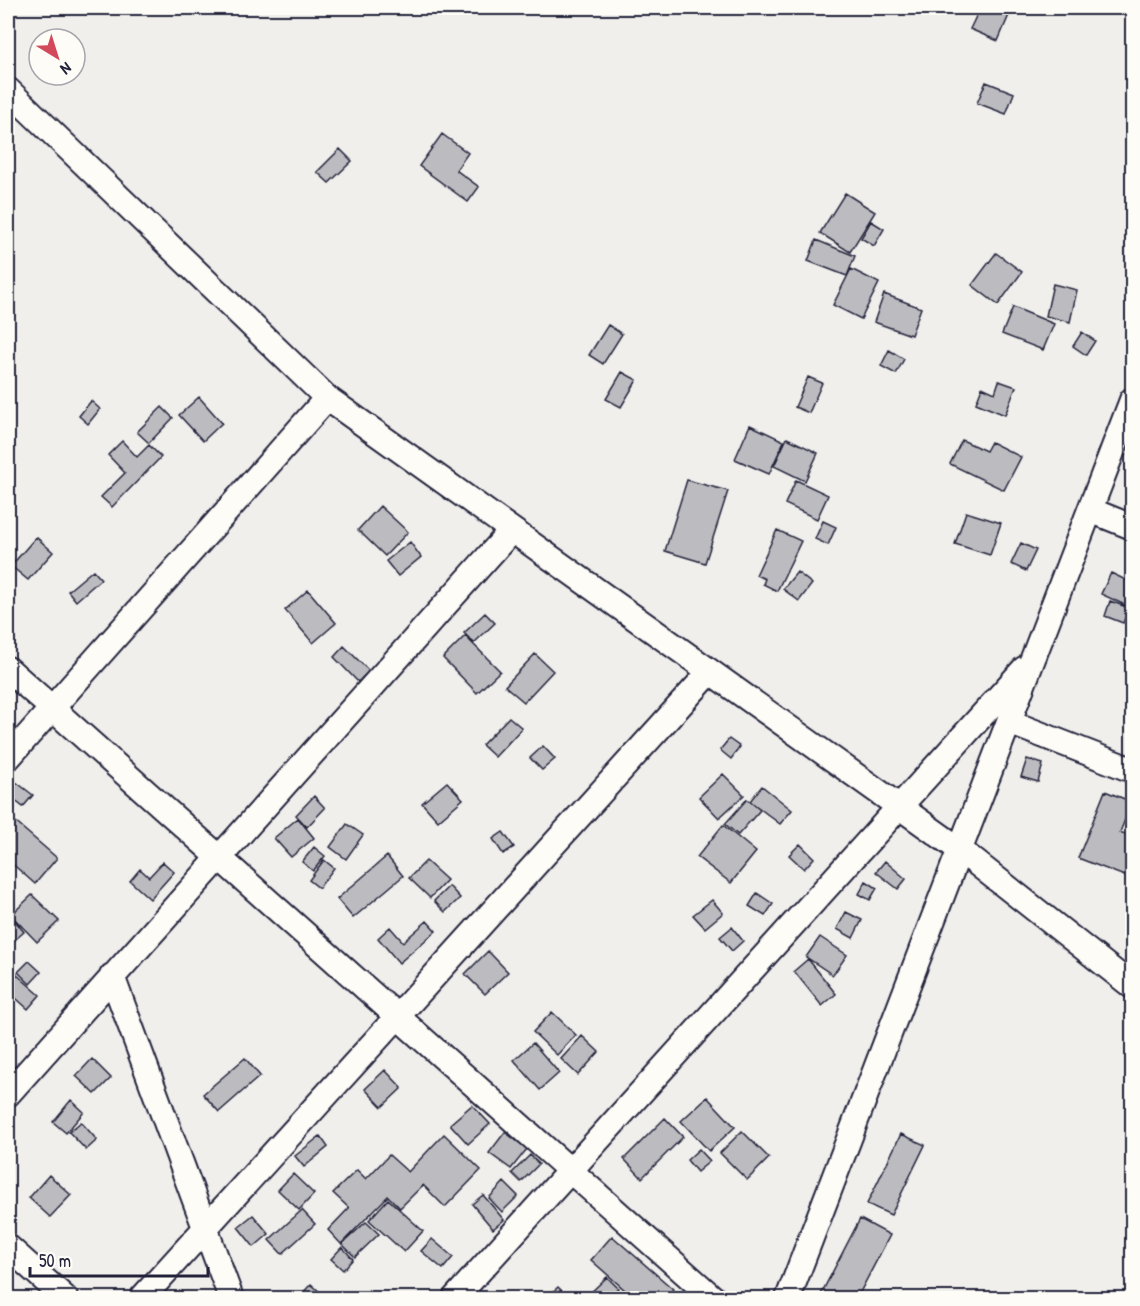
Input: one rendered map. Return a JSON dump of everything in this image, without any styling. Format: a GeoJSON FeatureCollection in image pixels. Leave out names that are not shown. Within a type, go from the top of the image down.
{"type":"FeatureCollection","features":[{"type":"Feature","properties":{"kind":"street"},"geometry":{"type":"LineString","coordinates":[[8,90],[327,398],[960,850],[1132,986]]}},
{"type":"Feature","properties":{"kind":"street"},"geometry":{"type":"LineString","coordinates":[[8,758],[327,398]]}},
{"type":"Feature","properties":{"kind":"street"},"geometry":{"type":"LineString","coordinates":[[788,1299],[1132,400]]}},
{"type":"Feature","properties":{"kind":"street"},"geometry":{"type":"LineString","coordinates":[[1090,510],[1132,527]]}},
{"type":"Feature","properties":{"kind":"street"},"geometry":{"type":"LineString","coordinates":[[8,1094],[512,530]]}},
{"type":"Feature","properties":{"kind":"street"},"geometry":{"type":"LineString","coordinates":[[455,1299],[1033,658]]}},
{"type":"Feature","properties":{"kind":"street"},"geometry":{"type":"LineString","coordinates":[[8,669],[713,1299]]}},
{"type":"Feature","properties":{"kind":"street"},"geometry":{"type":"LineString","coordinates":[[142,1299],[710,672]]}},
{"type":"Feature","properties":{"kind":"street"},"geometry":{"type":"LineString","coordinates":[[1009,722],[1132,770]]}},
{"type":"Feature","properties":{"kind":"street"},"geometry":{"type":"LineString","coordinates":[[112,976],[231,1299]]}},
{"type":"Feature","properties":{"kind":"street"},"geometry":{"type":"LineString","coordinates":[[8,1247],[65,1299]]}},
{"type":"Feature","properties":{"kind":"building"},"geometry":{"type":"Polygon","coordinates":[[[980,8],[1012,8],[998,41],[970,29],[980,8]]]}},
{"type":"Feature","properties":{"kind":"building"},"geometry":{"type":"Polygon","coordinates":[[[986,82],[1014,93],[1006,114],[977,103],[986,82]]]}},
{"type":"Feature","properties":{"kind":"building"},"geometry":{"type":"Polygon","coordinates":[[[442,134],[468,153],[456,170],[479,187],[468,202],[419,166],[442,134]]]}},
{"type":"Feature","properties":{"kind":"building"},"geometry":{"type":"Polygon","coordinates":[[[340,149],[352,161],[329,183],[317,172],[340,149]]]}},
{"type":"Feature","properties":{"kind":"building"},"geometry":{"type":"Polygon","coordinates":[[[845,193],[875,212],[850,252],[820,233],[845,193]]]}},
{"type":"Feature","properties":{"kind":"building"},"geometry":{"type":"Polygon","coordinates":[[[871,221],[884,229],[874,246],[861,238],[871,221]]]}},
{"type":"Feature","properties":{"kind":"building"},"geometry":{"type":"Polygon","coordinates":[[[816,240],[855,256],[847,276],[808,261],[816,240]]]}},
{"type":"Feature","properties":{"kind":"building"},"geometry":{"type":"Polygon","coordinates":[[[996,253],[1022,272],[998,305],[972,285],[996,253]]]}},
{"type":"Feature","properties":{"kind":"building"},"geometry":{"type":"Polygon","coordinates":[[[851,269],[879,283],[861,319],[833,305],[851,269]]]}},
{"type":"Feature","properties":{"kind":"building"},"geometry":{"type":"Polygon","coordinates":[[[1053,284],[1077,290],[1070,322],[1046,316],[1053,284]]]}},
{"type":"Feature","properties":{"kind":"building"},"geometry":{"type":"Polygon","coordinates":[[[884,294],[921,308],[911,335],[874,322],[884,294]]]}},
{"type":"Feature","properties":{"kind":"building"},"geometry":{"type":"Polygon","coordinates":[[[1013,307],[1054,324],[1043,350],[1002,334],[1013,307]]]}},
{"type":"Feature","properties":{"kind":"building"},"geometry":{"type":"Polygon","coordinates":[[[608,325],[622,334],[603,364],[589,355],[608,325]]]}},
{"type":"Feature","properties":{"kind":"building"},"geometry":{"type":"Polygon","coordinates":[[[1082,332],[1095,341],[1086,355],[1073,346],[1082,332]]]}},
{"type":"Feature","properties":{"kind":"building"},"geometry":{"type":"Polygon","coordinates":[[[889,350],[904,359],[896,374],[881,366],[889,350]]]}},
{"type":"Feature","properties":{"kind":"building"},"geometry":{"type":"Polygon","coordinates":[[[622,372],[637,380],[621,407],[606,399],[622,372]]]}},
{"type":"Feature","properties":{"kind":"building"},"geometry":{"type":"Polygon","coordinates":[[[808,377],[822,383],[809,413],[795,407],[808,377]]]}},
{"type":"Feature","properties":{"kind":"building"},"geometry":{"type":"Polygon","coordinates":[[[999,381],[1016,387],[1005,415],[976,403],[982,387],[995,393],[999,381]]]}},
{"type":"Feature","properties":{"kind":"building"},"geometry":{"type":"Polygon","coordinates":[[[199,397],[222,423],[203,441],[179,415],[199,397]]]}},
{"type":"Feature","properties":{"kind":"building"},"geometry":{"type":"Polygon","coordinates":[[[91,401],[100,409],[88,424],[79,416],[91,401]]]}},
{"type":"Feature","properties":{"kind":"building"},"geometry":{"type":"Polygon","coordinates":[[[162,407],[173,418],[149,443],[137,432],[162,407]]]}},
{"type":"Feature","properties":{"kind":"building"},"geometry":{"type":"Polygon","coordinates":[[[750,425],[784,441],[769,474],[735,459],[750,425]]]}},
{"type":"Feature","properties":{"kind":"building"},"geometry":{"type":"Polygon","coordinates":[[[787,438],[818,453],[805,481],[774,466],[787,438]]]}},
{"type":"Feature","properties":{"kind":"building"},"geometry":{"type":"Polygon","coordinates":[[[962,440],[986,451],[991,442],[1021,457],[1004,490],[950,464],[962,440]]]}},
{"type":"Feature","properties":{"kind":"building"},"geometry":{"type":"Polygon","coordinates":[[[122,441],[137,457],[149,445],[161,457],[112,507],[101,497],[125,473],[108,455],[122,441]]]}},
{"type":"Feature","properties":{"kind":"building"},"geometry":{"type":"Polygon","coordinates":[[[687,480],[728,491],[705,563],[665,551],[687,480]]]}},
{"type":"Feature","properties":{"kind":"building"},"geometry":{"type":"Polygon","coordinates":[[[796,480],[828,495],[817,519],[785,504],[796,480]]]}},
{"type":"Feature","properties":{"kind":"building"},"geometry":{"type":"Polygon","coordinates":[[[380,506],[408,532],[385,556],[358,530],[380,506]]]}},
{"type":"Feature","properties":{"kind":"building"},"geometry":{"type":"Polygon","coordinates":[[[966,512],[1001,523],[990,555],[955,544],[966,512]]]}},
{"type":"Feature","properties":{"kind":"building"},"geometry":{"type":"Polygon","coordinates":[[[823,521],[836,527],[828,545],[815,539],[823,521]]]}},
{"type":"Feature","properties":{"kind":"building"},"geometry":{"type":"Polygon","coordinates":[[[777,530],[801,541],[777,591],[763,584],[765,579],[756,575],[777,530]]]}},
{"type":"Feature","properties":{"kind":"building"},"geometry":{"type":"Polygon","coordinates":[[[36,537],[53,552],[28,580],[11,566],[36,537]]]}},
{"type":"Feature","properties":{"kind":"building"},"geometry":{"type":"Polygon","coordinates":[[[410,542],[421,557],[398,576],[386,561],[410,542]]]}},
{"type":"Feature","properties":{"kind":"building"},"geometry":{"type":"Polygon","coordinates":[[[1021,543],[1036,550],[1026,571],[1011,564],[1021,543]]]}},
{"type":"Feature","properties":{"kind":"building"},"geometry":{"type":"Polygon","coordinates":[[[93,570],[101,579],[76,601],[68,591],[93,570]]]}},
{"type":"Feature","properties":{"kind":"building"},"geometry":{"type":"Polygon","coordinates":[[[797,572],[812,584],[799,601],[783,589],[797,572]]]}},
{"type":"Feature","properties":{"kind":"building"},"geometry":{"type":"Polygon","coordinates":[[[1111,573],[1132,583],[1132,595],[1127,606],[1101,594],[1111,573]]]}},
{"type":"Feature","properties":{"kind":"building"},"geometry":{"type":"Polygon","coordinates":[[[308,590],[336,623],[313,643],[285,610],[308,590]]]}},
{"type":"Feature","properties":{"kind":"building"},"geometry":{"type":"Polygon","coordinates":[[[1110,601],[1129,608],[1123,623],[1105,616],[1110,601]]]}},
{"type":"Feature","properties":{"kind":"building"},"geometry":{"type":"Polygon","coordinates":[[[485,613],[495,623],[474,643],[464,633],[485,613]]]}},
{"type":"Feature","properties":{"kind":"building"},"geometry":{"type":"Polygon","coordinates":[[[465,636],[500,671],[477,693],[443,658],[465,636]]]}},
{"type":"Feature","properties":{"kind":"building"},"geometry":{"type":"Polygon","coordinates":[[[344,646],[369,671],[358,682],[334,657],[344,646]]]}},
{"type":"Feature","properties":{"kind":"building"},"geometry":{"type":"Polygon","coordinates":[[[535,654],[553,671],[524,702],[505,686],[535,654]]]}},
{"type":"Feature","properties":{"kind":"building"},"geometry":{"type":"Polygon","coordinates":[[[509,717],[522,728],[495,757],[482,745],[509,717]]]}},
{"type":"Feature","properties":{"kind":"building"},"geometry":{"type":"Polygon","coordinates":[[[729,739],[740,747],[731,759],[720,750],[729,739]]]}},
{"type":"Feature","properties":{"kind":"building"},"geometry":{"type":"Polygon","coordinates":[[[543,746],[555,759],[542,770],[530,758],[543,746]]]}},
{"type":"Feature","properties":{"kind":"building"},"geometry":{"type":"Polygon","coordinates":[[[1027,759],[1043,764],[1038,782],[1021,777],[1027,759]]]}},
{"type":"Feature","properties":{"kind":"building"},"geometry":{"type":"Polygon","coordinates":[[[723,774],[744,795],[719,818],[699,797],[723,774]]]}},
{"type":"Feature","properties":{"kind":"building"},"geometry":{"type":"Polygon","coordinates":[[[16,782],[33,795],[23,807],[8,795],[16,782]]]}},
{"type":"Feature","properties":{"kind":"building"},"geometry":{"type":"Polygon","coordinates":[[[447,782],[463,799],[438,821],[422,803],[447,782]]]}},
{"type":"Feature","properties":{"kind":"building"},"geometry":{"type":"Polygon","coordinates":[[[762,786],[792,810],[780,824],[750,801],[762,786]]]}},
{"type":"Feature","properties":{"kind":"building"},"geometry":{"type":"Polygon","coordinates":[[[1105,791],[1132,802],[1120,832],[1132,837],[1132,879],[1078,858],[1105,791]]]}},
{"type":"Feature","properties":{"kind":"building"},"geometry":{"type":"Polygon","coordinates":[[[314,796],[325,808],[307,827],[296,815],[314,796]]]}},
{"type":"Feature","properties":{"kind":"building"},"geometry":{"type":"Polygon","coordinates":[[[747,799],[760,810],[738,835],[725,824],[747,799]]]}},
{"type":"Feature","properties":{"kind":"building"},"geometry":{"type":"Polygon","coordinates":[[[298,818],[314,838],[291,857],[274,838],[298,818]]]}},
{"type":"Feature","properties":{"kind":"building"},"geometry":{"type":"Polygon","coordinates":[[[13,820],[57,858],[35,884],[8,860],[8,826],[13,820]]]}},
{"type":"Feature","properties":{"kind":"building"},"geometry":{"type":"Polygon","coordinates":[[[347,824],[363,835],[346,859],[330,847],[347,824]]]}},
{"type":"Feature","properties":{"kind":"building"},"geometry":{"type":"Polygon","coordinates":[[[723,825],[756,852],[731,883],[697,857],[723,825]]]}},
{"type":"Feature","properties":{"kind":"building"},"geometry":{"type":"Polygon","coordinates":[[[503,832],[514,847],[503,854],[493,839],[503,832]]]}},
{"type":"Feature","properties":{"kind":"building"},"geometry":{"type":"Polygon","coordinates":[[[800,844],[814,858],[804,869],[789,855],[800,844]]]}},
{"type":"Feature","properties":{"kind":"building"},"geometry":{"type":"Polygon","coordinates":[[[314,847],[325,856],[313,871],[302,862],[314,847]]]}},
{"type":"Feature","properties":{"kind":"building"},"geometry":{"type":"Polygon","coordinates":[[[387,856],[403,876],[353,918],[337,899],[387,856]]]}},
{"type":"Feature","properties":{"kind":"building"},"geometry":{"type":"Polygon","coordinates":[[[324,860],[334,868],[319,888],[309,880],[324,860]]]}},
{"type":"Feature","properties":{"kind":"building"},"geometry":{"type":"Polygon","coordinates":[[[426,861],[447,880],[430,898],[409,878],[426,861]]]}},
{"type":"Feature","properties":{"kind":"building"},"geometry":{"type":"Polygon","coordinates":[[[885,861],[906,879],[898,889],[876,872],[885,861]]]}},
{"type":"Feature","properties":{"kind":"building"},"geometry":{"type":"Polygon","coordinates":[[[163,862],[174,872],[150,899],[130,881],[140,869],[149,877],[163,862]]]}},
{"type":"Feature","properties":{"kind":"building"},"geometry":{"type":"Polygon","coordinates":[[[866,881],[877,888],[870,900],[859,894],[866,881]]]}},
{"type":"Feature","properties":{"kind":"building"},"geometry":{"type":"Polygon","coordinates":[[[449,886],[460,898],[445,912],[434,901],[449,886]]]}},
{"type":"Feature","properties":{"kind":"building"},"geometry":{"type":"Polygon","coordinates":[[[757,893],[773,904],[765,916],[749,906],[757,893]]]}},
{"type":"Feature","properties":{"kind":"building"},"geometry":{"type":"Polygon","coordinates":[[[32,895],[59,921],[37,942],[11,915],[32,895]]]}},
{"type":"Feature","properties":{"kind":"building"},"geometry":{"type":"Polygon","coordinates":[[[712,900],[723,913],[705,928],[693,915],[712,900]]]}},
{"type":"Feature","properties":{"kind":"building"},"geometry":{"type":"Polygon","coordinates":[[[846,912],[862,920],[853,938],[837,929],[846,912]]]}},
{"type":"Feature","properties":{"kind":"building"},"geometry":{"type":"Polygon","coordinates":[[[12,917],[24,932],[9,945],[8,921],[12,917]]]}},
{"type":"Feature","properties":{"kind":"building"},"geometry":{"type":"Polygon","coordinates":[[[427,921],[436,931],[399,963],[378,938],[390,927],[403,942],[427,921]]]}},
{"type":"Feature","properties":{"kind":"building"},"geometry":{"type":"Polygon","coordinates":[[[732,927],[743,941],[732,951],[720,937],[732,927]]]}},
{"type":"Feature","properties":{"kind":"building"},"geometry":{"type":"Polygon","coordinates":[[[820,937],[847,955],[833,975],[806,957],[820,937]]]}},
{"type":"Feature","properties":{"kind":"building"},"geometry":{"type":"Polygon","coordinates":[[[488,951],[508,972],[485,994],[465,974],[488,951]]]}},
{"type":"Feature","properties":{"kind":"building"},"geometry":{"type":"Polygon","coordinates":[[[808,959],[836,994],[822,1006],[794,971],[808,959]]]}},
{"type":"Feature","properties":{"kind":"building"},"geometry":{"type":"Polygon","coordinates":[[[29,961],[41,972],[30,984],[18,972],[29,961]]]}},
{"type":"Feature","properties":{"kind":"building"},"geometry":{"type":"Polygon","coordinates":[[[8,967],[40,995],[28,1009],[8,991],[8,967]]]}},
{"type":"Feature","properties":{"kind":"building"},"geometry":{"type":"Polygon","coordinates":[[[552,1012],[576,1035],[557,1055],[533,1032],[552,1012]]]}},
{"type":"Feature","properties":{"kind":"building"},"geometry":{"type":"Polygon","coordinates":[[[582,1036],[599,1052],[578,1075],[561,1059],[582,1036]]]}},
{"type":"Feature","properties":{"kind":"building"},"geometry":{"type":"Polygon","coordinates":[[[533,1043],[559,1073],[540,1090],[514,1060],[533,1043]]]}},
{"type":"Feature","properties":{"kind":"building"},"geometry":{"type":"Polygon","coordinates":[[[245,1058],[260,1076],[219,1112],[203,1094],[245,1058]]]}},
{"type":"Feature","properties":{"kind":"building"},"geometry":{"type":"Polygon","coordinates":[[[92,1059],[111,1078],[95,1094],[76,1076],[92,1059]]]}},
{"type":"Feature","properties":{"kind":"building"},"geometry":{"type":"Polygon","coordinates":[[[385,1070],[402,1088],[382,1107],[365,1089],[385,1070]]]}},
{"type":"Feature","properties":{"kind":"building"},"geometry":{"type":"Polygon","coordinates":[[[707,1097],[735,1127],[709,1151],[681,1121],[707,1097]]]}},
{"type":"Feature","properties":{"kind":"building"},"geometry":{"type":"Polygon","coordinates":[[[71,1100],[84,1112],[66,1133],[53,1122],[71,1100]]]}},
{"type":"Feature","properties":{"kind":"building"},"geometry":{"type":"Polygon","coordinates":[[[472,1105],[490,1124],[468,1144],[450,1124],[472,1105]]]}},
{"type":"Feature","properties":{"kind":"building"},"geometry":{"type":"Polygon","coordinates":[[[665,1118],[683,1137],[642,1178],[624,1159],[665,1118]]]}},
{"type":"Feature","properties":{"kind":"building"},"geometry":{"type":"Polygon","coordinates":[[[81,1122],[97,1140],[86,1150],[69,1132],[81,1122]]]}},
{"type":"Feature","properties":{"kind":"building"},"geometry":{"type":"Polygon","coordinates":[[[742,1131],[769,1158],[747,1180],[720,1153],[742,1131]]]}},
{"type":"Feature","properties":{"kind":"building"},"geometry":{"type":"Polygon","coordinates":[[[505,1132],[527,1149],[511,1169],[489,1153],[505,1132]]]}},
{"type":"Feature","properties":{"kind":"building"},"geometry":{"type":"Polygon","coordinates":[[[444,1134],[481,1170],[445,1207],[423,1185],[400,1208],[388,1196],[341,1244],[328,1230],[349,1208],[333,1193],[357,1170],[366,1179],[389,1155],[408,1172],[444,1134]]]}},
{"type":"Feature","properties":{"kind":"building"},"geometry":{"type":"Polygon","coordinates":[[[901,1134],[925,1145],[891,1215],[867,1204],[901,1134]]]}},
{"type":"Feature","properties":{"kind":"building"},"geometry":{"type":"Polygon","coordinates":[[[320,1136],[328,1147],[304,1167],[295,1156],[320,1136]]]}},
{"type":"Feature","properties":{"kind":"building"},"geometry":{"type":"Polygon","coordinates":[[[699,1149],[710,1161],[697,1172],[687,1160],[699,1149]]]}},
{"type":"Feature","properties":{"kind":"building"},"geometry":{"type":"Polygon","coordinates":[[[530,1155],[539,1164],[521,1182],[512,1173],[530,1155]]]}},
{"type":"Feature","properties":{"kind":"building"},"geometry":{"type":"Polygon","coordinates":[[[293,1174],[314,1194],[299,1210],[278,1190],[293,1174]]]}},
{"type":"Feature","properties":{"kind":"building"},"geometry":{"type":"Polygon","coordinates":[[[49,1175],[71,1195],[50,1217],[29,1198],[49,1175]]]}},
{"type":"Feature","properties":{"kind":"building"},"geometry":{"type":"Polygon","coordinates":[[[504,1182],[518,1196],[502,1212],[489,1198],[504,1182]]]}},
{"type":"Feature","properties":{"kind":"building"},"geometry":{"type":"Polygon","coordinates":[[[483,1195],[504,1220],[493,1229],[472,1204],[483,1195]]]}},
{"type":"Feature","properties":{"kind":"building"},"geometry":{"type":"Polygon","coordinates":[[[388,1199],[423,1231],[404,1252],[369,1220],[388,1199]]]}},
{"type":"Feature","properties":{"kind":"building"},"geometry":{"type":"Polygon","coordinates":[[[302,1210],[315,1224],[282,1254],[269,1240],[302,1210]]]}},
{"type":"Feature","properties":{"kind":"building"},"geometry":{"type":"Polygon","coordinates":[[[253,1215],[269,1234],[254,1247],[238,1227],[253,1215]]]}},
{"type":"Feature","properties":{"kind":"building"},"geometry":{"type":"Polygon","coordinates":[[[860,1219],[890,1235],[857,1298],[819,1298],[860,1219]]]}},
{"type":"Feature","properties":{"kind":"building"},"geometry":{"type":"Polygon","coordinates":[[[366,1222],[379,1234],[355,1257],[342,1244],[366,1222]]]}},
{"type":"Feature","properties":{"kind":"building"},"geometry":{"type":"Polygon","coordinates":[[[612,1236],[673,1289],[665,1298],[634,1298],[591,1260],[612,1236]]]}},
{"type":"Feature","properties":{"kind":"building"},"geometry":{"type":"Polygon","coordinates":[[[432,1239],[453,1257],[443,1269],[421,1251],[432,1239]]]}},
{"type":"Feature","properties":{"kind":"building"},"geometry":{"type":"Polygon","coordinates":[[[342,1247],[353,1259],[343,1270],[331,1259],[342,1247]]]}},
{"type":"Feature","properties":{"kind":"building"},"geometry":{"type":"Polygon","coordinates":[[[607,1277],[618,1288],[607,1298],[585,1298],[607,1277]]]}},
{"type":"Feature","properties":{"kind":"building"},"geometry":{"type":"Polygon","coordinates":[[[311,1284],[322,1294],[318,1298],[299,1297],[311,1284]]]}},
{"type":"Feature","properties":{"kind":"building"},"geometry":{"type":"Polygon","coordinates":[[[558,1287],[569,1298],[546,1298],[558,1287]]]}}]}
